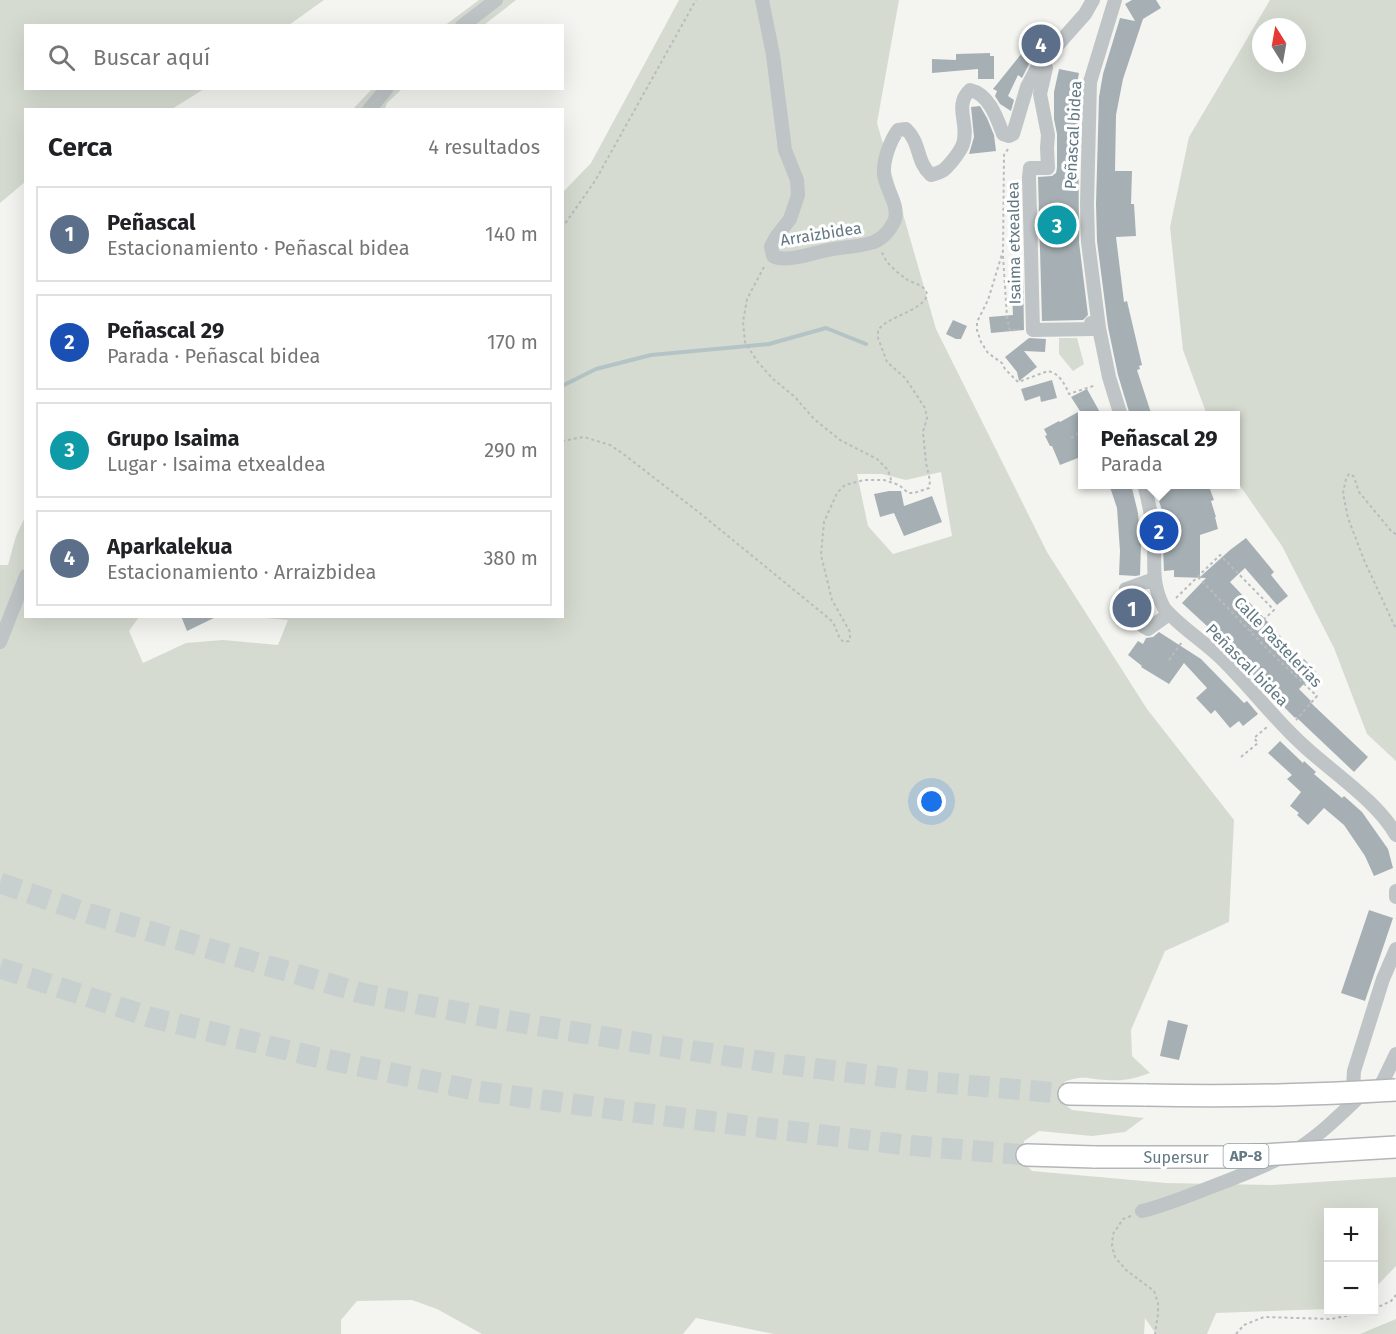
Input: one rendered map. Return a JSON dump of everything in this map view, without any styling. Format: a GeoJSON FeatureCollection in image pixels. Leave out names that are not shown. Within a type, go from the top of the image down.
{"type":"FeatureCollection","features":[{"type":"Feature","properties":{"kind":"highway"},"geometry":{"type":"LineString","coordinates":[[1069,1094],[1209,1096],[1396,1090]]}},
{"type":"Feature","properties":{"kind":"highway","name":"Supersur"},"geometry":{"type":"LineString","coordinates":[[1027,1155],[1230,1157],[1396,1147]]}},
{"type":"Feature","properties":{"kind":"street"},"geometry":{"type":"LineString","coordinates":[[465,24],[496,0]]}},
{"type":"Feature","properties":{"kind":"street","name":"Arraizbidea"},"geometry":{"type":"LineString","coordinates":[[762,0],[773,55],[785,150],[797,180],[798,195],[790,219],[771,247],[773,256],[778,259],[879,240],[888,232],[896,218],[895,206],[884,173],[892,138],[898,130],[906,129],[913,136],[924,169],[931,175],[944,171],[964,143],[962,106],[964,96],[970,90],[976,92],[995,111],[1003,134],[1010,136],[1013,134],[1027,87],[1037,68],[1085,14],[1093,0]]}},
{"type":"Feature","properties":{"kind":"street","name":"Peñascal bidea"},"geometry":{"type":"LineString","coordinates":[[1115,0],[1090,82],[1087,204],[1088,242],[1098,322],[1109,377],[1119,411]]}},
{"type":"Feature","properties":{"kind":"street","name":"Isaima etxealdea"},"geometry":{"type":"LineString","coordinates":[[1046,68],[1040,94],[1048,135],[1048,168],[1030,168],[1029,177],[1033,330],[1092,329],[1091,323],[1098,322]]}},
{"type":"Feature","properties":{"kind":"street"},"geometry":{"type":"LineString","coordinates":[[371,108],[385,90]]}},
{"type":"Feature","properties":{"kind":"street","name":"Peñascal bidea"},"geometry":{"type":"LineString","coordinates":[[1145,489],[1151,510],[1154,540],[1154,579],[1164,608],[1226,662],[1303,746],[1389,822],[1396,835]]}},
{"type":"Feature","properties":{"kind":"street"},"geometry":{"type":"LineString","coordinates":[[1154,579],[1126,589],[1136,617],[1141,626],[1148,628],[1169,614]]}},
{"type":"Feature","properties":{"kind":"street"},"geometry":{"type":"LineString","coordinates":[[0,642],[24,581]]}},
{"type":"Feature","properties":{"kind":"street"},"geometry":{"type":"LineString","coordinates":[[1396,891],[1396,897]]}},
{"type":"Feature","properties":{"kind":"street"},"geometry":{"type":"LineString","coordinates":[[1359,1097],[1353,1089],[1354,1071],[1383,979],[1396,949]]}},
{"type":"Feature","properties":{"kind":"street"},"geometry":{"type":"LineString","coordinates":[[1142,1211],[1162,1206],[1269,1164],[1288,1154],[1325,1130],[1359,1097],[1370,1096],[1383,1081],[1396,1054]]}},
{"type":"Feature","properties":{"kind":"path"},"geometry":{"type":"LineString","coordinates":[[564,225],[595,182],[696,0]]}},
{"type":"Feature","properties":{"kind":"path","name":"Isaima etxealdea"},"geometry":{"type":"LineString","coordinates":[[1010,146],[1004,155],[1003,253],[988,300],[977,321],[981,342],[1018,382],[1052,371],[1063,381],[1069,394],[1100,384]]}},
{"type":"Feature","properties":{"kind":"path"},"geometry":{"type":"LineString","coordinates":[[564,441],[584,437],[610,445],[622,453],[821,612],[833,622],[840,639],[844,642],[849,641],[849,632],[832,600],[821,555],[824,522],[837,493],[845,485],[864,480],[884,480],[900,485],[908,493],[914,493],[928,488],[930,481],[923,432],[927,418],[925,408],[906,379],[887,362],[878,338],[878,330],[883,325],[912,309],[924,301],[927,296],[921,286],[906,279],[888,263],[883,257],[879,240]]}},
{"type":"Feature","properties":{"kind":"path"},"geometry":{"type":"LineString","coordinates":[[771,247],[761,274],[747,299],[743,322],[745,342],[773,380],[795,397],[814,419],[840,440],[877,459],[888,470],[892,483]]}},
{"type":"Feature","properties":{"kind":"path"},"geometry":{"type":"LineString","coordinates":[[1003,253],[1010,331]]}},
{"type":"Feature","properties":{"kind":"path"},"geometry":{"type":"LineString","coordinates":[[1071,438],[1078,434]]}},
{"type":"Feature","properties":{"kind":"path"},"geometry":{"type":"LineString","coordinates":[[1396,534],[1359,492],[1354,477],[1349,474],[1343,493],[1348,518],[1364,560],[1396,629]]}},
{"type":"Feature","properties":{"kind":"path"},"geometry":{"type":"LineString","coordinates":[[1176,598],[1220,555],[1274,610],[1250,632]]}},
{"type":"Feature","properties":{"kind":"path","name":"Calle Pastelerías"},"geometry":{"type":"LineString","coordinates":[[1198,577],[1250,632],[1317,696],[1292,724]]}},
{"type":"Feature","properties":{"kind":"path"},"geometry":{"type":"LineString","coordinates":[[1168,660],[1183,641]]}},
{"type":"Feature","properties":{"kind":"path"},"geometry":{"type":"LineString","coordinates":[[1241,757],[1258,743],[1254,738],[1266,729]]}},
{"type":"Feature","properties":{"kind":"path"},"geometry":{"type":"LineString","coordinates":[[1142,1211],[1124,1219],[1113,1234],[1112,1246],[1115,1257],[1126,1270],[1154,1291],[1158,1303],[1155,1334]]}},
{"type":"Feature","properties":{"kind":"path"},"geometry":{"type":"LineString","coordinates":[[1378,1306],[1391,1301],[1396,1295]]}},
{"type":"Feature","properties":{"kind":"path"},"geometry":{"type":"LineString","coordinates":[[1236,1334],[1244,1325],[1264,1317],[1331,1319],[1344,1316]]}},
{"type":"Feature","properties":{"kind":"shaded area"},"geometry":{"type":"Polygon","coordinates":[[[0,0],[324,0],[290,24],[24,24],[24,90],[202,90],[174,108],[24,108],[24,183],[0,203],[0,0]]]}},
{"type":"Feature","properties":{"kind":"shaded area"},"geometry":{"type":"Polygon","coordinates":[[[479,0],[516,0],[485,24],[447,24],[479,0]]]}},
{"type":"Feature","properties":{"kind":"shaded area"},"geometry":{"type":"Polygon","coordinates":[[[679,0],[899,0],[877,123],[936,329],[1047,552],[1147,709],[1234,820],[1229,922],[1165,951],[1131,1030],[1132,1056],[1150,1073],[1124,1080],[1082,1078],[1064,1082],[1061,1095],[1063,1103],[1072,1110],[1144,1118],[1125,1132],[1092,1136],[1039,1131],[1024,1141],[1022,1160],[1032,1171],[1166,1183],[1272,1185],[1396,1177],[1396,1266],[1378,1285],[1378,1208],[1324,1208],[1324,1309],[1216,1313],[1207,1334],[1156,1334],[1145,1318],[1144,1334],[774,1334],[696,1318],[683,1334],[482,1334],[437,1309],[412,1300],[357,1301],[341,1320],[341,1334],[0,1334],[0,565],[8,565],[16,536],[24,519],[24,618],[138,618],[129,631],[143,663],[186,643],[223,640],[278,645],[288,620],[265,618],[564,618],[564,191],[591,163],[679,0]],[[941,472],[906,480],[882,474],[857,474],[868,526],[893,554],[952,536],[941,472]]]}},
{"type":"Feature","properties":{"kind":"shaded area"},"geometry":{"type":"Polygon","coordinates":[[[1270,0],[1396,0],[1396,761],[1367,734],[1334,648],[1282,546],[1240,486],[1240,411],[1206,411],[1183,350],[1170,227],[1189,137],[1252,30],[1252,72],[1306,72],[1306,18],[1259,18],[1270,0]]]}},
{"type":"Feature","properties":{"kind":"shaded area"},"geometry":{"type":"Polygon","coordinates":[[[371,90],[401,90],[387,103],[385,108],[354,108],[371,90]]]}},
{"type":"Feature","properties":{"kind":"shaded area"},"geometry":{"type":"Polygon","coordinates":[[[1059,338],[1077,338],[1084,364],[1073,371],[1059,354],[1059,338]]]}},
{"type":"Feature","properties":{"kind":"shaded area"},"geometry":{"type":"Polygon","coordinates":[[[1396,1319],[1396,1334],[1360,1334],[1396,1319]]]}},
{"type":"Feature","properties":{"kind":"building"},"geometry":{"type":"Polygon","coordinates":[[[1132,0],[1156,0],[1161,8],[1143,19],[1123,79],[1116,115],[1115,171],[1132,171],[1131,204],[1134,204],[1136,236],[1116,237],[1124,302],[1127,301],[1142,365],[1137,370],[1150,411],[1129,411],[1118,375],[1108,327],[1097,241],[1099,97],[1103,74],[1120,18],[1135,21],[1125,4],[1132,0]]]}},
{"type":"Feature","properties":{"kind":"building"},"geometry":{"type":"Polygon","coordinates":[[[1026,48],[1030,50],[1025,60],[1029,64],[1022,78],[1018,75],[1008,96],[1014,100],[1011,111],[1000,104],[995,96],[997,91],[993,89],[1026,48]]]}},
{"type":"Feature","properties":{"kind":"building"},"geometry":{"type":"Polygon","coordinates":[[[990,53],[990,56],[994,56],[994,79],[978,79],[978,69],[932,73],[932,59],[956,60],[956,54],[990,53]]]}},
{"type":"Feature","properties":{"kind":"building"},"geometry":{"type":"Polygon","coordinates":[[[1059,69],[1079,73],[1075,95],[1078,95],[1079,242],[1088,315],[1083,320],[1042,321],[1038,177],[1052,176],[1056,173],[1057,168],[1054,92],[1059,69]]]}},
{"type":"Feature","properties":{"kind":"building"},"geometry":{"type":"Polygon","coordinates":[[[980,106],[994,135],[996,151],[969,154],[974,137],[971,107],[980,106]]]}},
{"type":"Feature","properties":{"kind":"building"},"geometry":{"type":"Polygon","coordinates":[[[1023,274],[1024,330],[991,333],[989,317],[1013,315],[1011,275],[1023,274]]]}},
{"type":"Feature","properties":{"kind":"building"},"geometry":{"type":"Polygon","coordinates":[[[953,320],[967,326],[961,339],[946,334],[953,320]]]}},
{"type":"Feature","properties":{"kind":"building"},"geometry":{"type":"Polygon","coordinates":[[[1029,338],[1046,339],[1045,352],[1024,351],[1037,367],[1019,381],[1017,372],[1005,357],[1029,338]]]}},
{"type":"Feature","properties":{"kind":"building"},"geometry":{"type":"Polygon","coordinates":[[[1052,380],[1057,398],[1041,402],[1040,396],[1025,401],[1021,389],[1052,380]]]}},
{"type":"Feature","properties":{"kind":"building"},"geometry":{"type":"Polygon","coordinates":[[[1087,389],[1099,411],[1080,411],[1071,397],[1087,389]]]}},
{"type":"Feature","properties":{"kind":"building"},"geometry":{"type":"Polygon","coordinates":[[[1078,412],[1078,458],[1060,465],[1045,436],[1047,435],[1044,429],[1078,412]]]}},
{"type":"Feature","properties":{"kind":"building"},"geometry":{"type":"Polygon","coordinates":[[[1111,489],[1132,489],[1138,513],[1141,544],[1140,575],[1119,575],[1117,508],[1111,489]]]}},
{"type":"Feature","properties":{"kind":"building"},"geometry":{"type":"Polygon","coordinates":[[[1156,489],[1210,489],[1214,500],[1211,501],[1218,529],[1200,535],[1200,577],[1246,538],[1274,572],[1271,575],[1288,596],[1277,605],[1245,568],[1230,582],[1302,661],[1304,659],[1316,672],[1299,689],[1368,757],[1354,772],[1295,718],[1266,689],[1267,687],[1230,653],[1233,650],[1182,603],[1206,578],[1174,577],[1174,570],[1164,571],[1162,524],[1166,524],[1156,489]]]}},
{"type":"Feature","properties":{"kind":"building"},"geometry":{"type":"Polygon","coordinates":[[[901,491],[904,506],[932,496],[942,522],[904,536],[894,513],[880,517],[874,494],[901,491]]]}},
{"type":"Feature","properties":{"kind":"building"},"geometry":{"type":"Polygon","coordinates":[[[182,618],[214,618],[187,631],[182,618]]]}},
{"type":"Feature","properties":{"kind":"building"},"geometry":{"type":"Polygon","coordinates":[[[1159,632],[1201,659],[1244,703],[1247,701],[1258,714],[1243,726],[1239,721],[1230,728],[1215,710],[1211,714],[1196,698],[1207,688],[1184,663],[1169,684],[1141,667],[1128,655],[1138,641],[1143,644],[1146,638],[1153,637],[1159,632]]]}},
{"type":"Feature","properties":{"kind":"building"},"geometry":{"type":"Polygon","coordinates":[[[1280,741],[1316,772],[1314,774],[1362,812],[1388,849],[1393,868],[1374,876],[1365,856],[1344,825],[1324,808],[1308,825],[1297,815],[1299,813],[1290,806],[1301,792],[1287,779],[1292,775],[1268,753],[1280,741]]]}},
{"type":"Feature","properties":{"kind":"building"},"geometry":{"type":"Polygon","coordinates":[[[1369,910],[1393,918],[1365,1001],[1341,993],[1369,910]]]}},
{"type":"Feature","properties":{"kind":"building"},"geometry":{"type":"Polygon","coordinates":[[[1168,1020],[1188,1025],[1179,1060],[1160,1056],[1168,1020]]]}},
{"type":"Feature","properties":{"kind":"waterway"},"geometry":{"type":"LineString","coordinates":[[564,385],[596,369],[651,355],[769,344],[826,328],[866,344]]}},
{"type":"Feature","properties":{"kind":"tunnel"},"geometry":{"type":"LineString","coordinates":[[0,883],[87,913],[365,994],[492,1018],[780,1064],[921,1081],[1069,1094]]}},
{"type":"Feature","properties":{"kind":"tunnel"},"geometry":{"type":"LineString","coordinates":[[0,968],[153,1018],[316,1057],[478,1091],[906,1145],[1027,1155]]}},
{"type":"Feature","properties":{"kind":"place","name":"Aparkalekua"},"geometry":{"type":"Point","coordinates":[1041,44]}},
{"type":"Feature","properties":{"kind":"place","name":"Grupo Isaima"},"geometry":{"type":"Point","coordinates":[1057,225]}},
{"type":"Feature","properties":{"kind":"place","name":"Peñascal 29"},"geometry":{"type":"Point","coordinates":[1159,531]}},
{"type":"Feature","properties":{"kind":"place","name":"Peñascal"},"geometry":{"type":"Point","coordinates":[1132,608]}}]}
